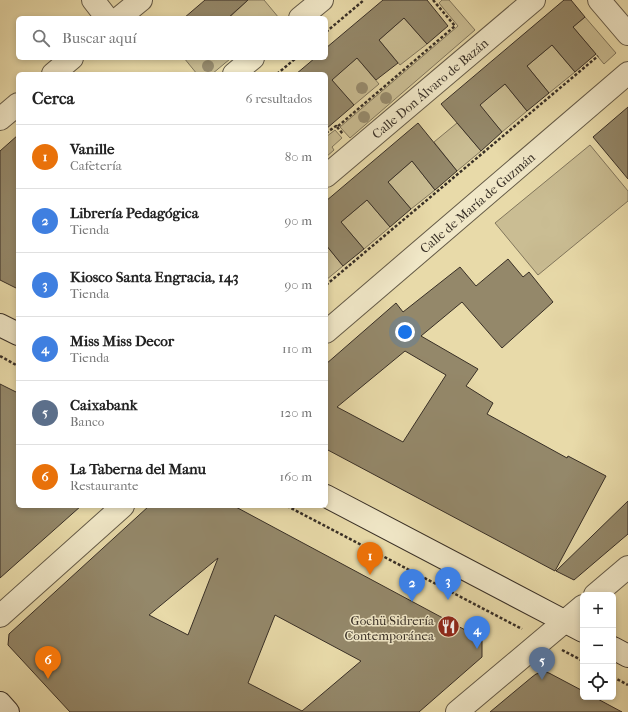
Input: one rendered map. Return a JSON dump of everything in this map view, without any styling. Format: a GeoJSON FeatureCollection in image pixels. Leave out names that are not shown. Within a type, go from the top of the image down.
{"type":"FeatureCollection","features":[{"type":"Feature","properties":{"kind":"street"},"geometry":{"type":"LineString","coordinates":[[93,0],[106,16]]}},
{"type":"Feature","properties":{"kind":"street"},"geometry":{"type":"LineString","coordinates":[[121,16],[141,0]]}},
{"type":"Feature","properties":{"kind":"street"},"geometry":{"type":"LineString","coordinates":[[302,16],[322,0]]}},
{"type":"Feature","properties":{"kind":"street","name":"Calle Don Álvaro de Bazán"},"geometry":{"type":"LineString","coordinates":[[328,174],[534,0]]}},
{"type":"Feature","properties":{"kind":"street"},"geometry":{"type":"LineString","coordinates":[[599,0],[628,34]]}},
{"type":"Feature","properties":{"kind":"street"},"geometry":{"type":"LineString","coordinates":[[55,72],[70,60]]}},
{"type":"Feature","properties":{"kind":"street"},"geometry":{"type":"LineString","coordinates":[[236,72],[251,60]]}},
{"type":"Feature","properties":{"kind":"street","name":"Calle de María de Guzmán"},"geometry":{"type":"LineString","coordinates":[[328,330],[628,74]]}},
{"type":"Feature","properties":{"kind":"street"},"geometry":{"type":"LineString","coordinates":[[0,119],[16,106]]}},
{"type":"Feature","properties":{"kind":"street"},"geometry":{"type":"LineString","coordinates":[[0,324],[16,333]]}},
{"type":"Feature","properties":{"kind":"street"},"geometry":{"type":"LineString","coordinates":[[328,497],[574,626]]}},
{"type":"Feature","properties":{"kind":"street"},"geometry":{"type":"LineString","coordinates":[[0,616],[121,508]]}},
{"type":"Feature","properties":{"kind":"street"},"geometry":{"type":"LineString","coordinates":[[599,592],[628,567]]}},
{"type":"Feature","properties":{"kind":"street"},"geometry":{"type":"LineString","coordinates":[[457,712],[542,640],[574,626],[580,613]]}},
{"type":"Feature","properties":{"kind":"street"},"geometry":{"type":"LineString","coordinates":[[616,650],[628,656]]}},
{"type":"Feature","properties":{"kind":"street"},"geometry":{"type":"LineString","coordinates":[[0,703],[8,712]]}},
{"type":"Feature","properties":{"kind":"path"},"geometry":{"type":"LineString","coordinates":[[328,30],[364,0]]}},
{"type":"Feature","properties":{"kind":"path"},"geometry":{"type":"LineString","coordinates":[[328,132],[336,126],[337,127],[455,26],[433,0]]}},
{"type":"Feature","properties":{"kind":"path"},"geometry":{"type":"LineString","coordinates":[[328,283],[598,56]]}},
{"type":"Feature","properties":{"kind":"path"},"geometry":{"type":"LineString","coordinates":[[279,72],[294,60]]}},
{"type":"Feature","properties":{"kind":"path"},"geometry":{"type":"LineString","coordinates":[[0,356],[16,365]]}},
{"type":"Feature","properties":{"kind":"path"},"geometry":{"type":"LineString","coordinates":[[291,508],[580,659]]}},
{"type":"Feature","properties":{"kind":"path"},"geometry":{"type":"LineString","coordinates":[[616,679],[628,685]]}},
{"type":"Feature","properties":{"kind":"shaded area"},"geometry":{"type":"Polygon","coordinates":[[[248,0],[264,0],[277,16],[231,16],[248,0]]]}},
{"type":"Feature","properties":{"kind":"shaded area"},"geometry":{"type":"Polygon","coordinates":[[[442,0],[449,0],[475,30],[350,138],[340,127],[458,26],[439,3],[442,0]]]}},
{"type":"Feature","properties":{"kind":"shaded area"},"geometry":{"type":"Polygon","coordinates":[[[585,17],[616,53],[604,64],[573,27],[585,17]]]}},
{"type":"Feature","properties":{"kind":"shaded area"},"geometry":{"type":"Polygon","coordinates":[[[404,18],[427,44],[400,65],[379,40],[404,18]]]}},
{"type":"Feature","properties":{"kind":"shaded area"},"geometry":{"type":"Polygon","coordinates":[[[552,45],[575,72],[549,93],[527,66],[552,45]]]}},
{"type":"Feature","properties":{"kind":"shaded area"},"geometry":{"type":"Polygon","coordinates":[[[357,58],[379,84],[354,105],[331,80],[357,58]]]}},
{"type":"Feature","properties":{"kind":"shaded area"},"geometry":{"type":"Polygon","coordinates":[[[186,60],[229,60],[214,72],[195,72],[186,60]]]}},
{"type":"Feature","properties":{"kind":"shaded area"},"geometry":{"type":"Polygon","coordinates":[[[505,84],[527,111],[502,132],[479,105],[505,84]]]}},
{"type":"Feature","properties":{"kind":"shaded area"},"geometry":{"type":"Polygon","coordinates":[[[457,123],[481,151],[457,171],[434,142],[457,123]]]}},
{"type":"Feature","properties":{"kind":"shaded area"},"geometry":{"type":"Polygon","coordinates":[[[335,130],[342,138],[332,147],[334,150],[328,155],[328,135],[335,130]]]}},
{"type":"Feature","properties":{"kind":"shaded area"},"geometry":{"type":"Polygon","coordinates":[[[590,145],[628,191],[628,201],[538,275],[495,223],[590,145]]]}},
{"type":"Feature","properties":{"kind":"shaded area"},"geometry":{"type":"Polygon","coordinates":[[[412,161],[435,190],[411,209],[388,182],[412,161]]]}},
{"type":"Feature","properties":{"kind":"shaded area"},"geometry":{"type":"Polygon","coordinates":[[[367,200],[390,227],[364,249],[341,222],[367,200]]]}},
{"type":"Feature","properties":{"kind":"shaded area"},"geometry":{"type":"Polygon","coordinates":[[[328,247],[343,266],[328,278],[328,247]]]}},
{"type":"Feature","properties":{"kind":"building"},"geometry":{"type":"Polygon","coordinates":[[[205,0],[248,0],[230,16],[186,16],[205,0]]]}},
{"type":"Feature","properties":{"kind":"building"},"geometry":{"type":"Polygon","coordinates":[[[383,0],[427,0],[448,26],[427,44],[404,18],[379,40],[398,63],[376,80],[357,58],[332,80],[354,105],[328,127],[328,72],[298,72],[313,60],[328,60],[328,46],[383,0]]]}},
{"type":"Feature","properties":{"kind":"building"},"geometry":{"type":"Polygon","coordinates":[[[564,0],[571,0],[585,17],[573,27],[596,54],[575,72],[552,45],[527,66],[549,93],[527,111],[505,84],[493,94],[480,105],[502,132],[481,151],[441,104],[564,0]]]}},
{"type":"Feature","properties":{"kind":"building"},"geometry":{"type":"Polygon","coordinates":[[[628,107],[628,179],[593,137],[628,107]]]}},
{"type":"Feature","properties":{"kind":"building"},"geometry":{"type":"Polygon","coordinates":[[[418,123],[457,171],[435,190],[412,161],[388,182],[411,209],[390,227],[367,200],[341,222],[364,249],[343,266],[328,247],[328,199],[418,123]]]}},
{"type":"Feature","properties":{"kind":"building"},"geometry":{"type":"Polygon","coordinates":[[[16,137],[16,288],[0,280],[0,151],[16,137]]]}},
{"type":"Feature","properties":{"kind":"building"},"geometry":{"type":"Polygon","coordinates":[[[508,259],[523,277],[529,272],[553,302],[502,348],[462,302],[421,336],[478,369],[466,386],[493,403],[487,414],[567,458],[568,456],[606,476],[555,571],[328,450],[328,362],[396,303],[403,312],[460,267],[476,286],[508,259]],[[405,351],[337,407],[403,442],[446,375],[405,351]]]}},
{"type":"Feature","properties":{"kind":"building"},"geometry":{"type":"Polygon","coordinates":[[[0,384],[16,392],[16,508],[79,508],[0,578],[0,384]]]}},
{"type":"Feature","properties":{"kind":"building"},"geometry":{"type":"Polygon","coordinates":[[[628,501],[628,534],[574,580],[556,571],[628,501]]]}},
{"type":"Feature","properties":{"kind":"building"},"geometry":{"type":"Polygon","coordinates":[[[147,508],[238,508],[482,639],[482,657],[419,712],[70,712],[8,645],[9,634],[147,508]],[[218,558],[149,615],[188,635],[218,558]],[[275,615],[248,683],[302,711],[361,661],[275,615]]]}},
{"type":"Feature","properties":{"kind":"building"},"geometry":{"type":"Polygon","coordinates":[[[545,672],[549,673],[580,689],[580,700],[600,700],[622,712],[490,712],[536,674],[545,672]]]}},
{"type":"Feature","properties":{"kind":"place","name":"Vanille"},"geometry":{"type":"Point","coordinates":[370,575]}},
{"type":"Feature","properties":{"kind":"place","name":"Kiosco Santa Engracia, 143"},"geometry":{"type":"Point","coordinates":[448,600]}},
{"type":"Feature","properties":{"kind":"place","name":"Librería Pedagógica"},"geometry":{"type":"Point","coordinates":[412,602]}},
{"type":"Feature","properties":{"kind":"place","name":"Gochü Sidrería Contemporánea"},"geometry":{"type":"Point","coordinates":[449,627]}},
{"type":"Feature","properties":{"kind":"place","name":"Miss Miss Decor"},"geometry":{"type":"Point","coordinates":[477,649]}},
{"type":"Feature","properties":{"kind":"place","name":"La Taberna del Manu"},"geometry":{"type":"Point","coordinates":[48,679]}},
{"type":"Feature","properties":{"kind":"place","name":"Caixabank"},"geometry":{"type":"Point","coordinates":[542,680]}}]}
